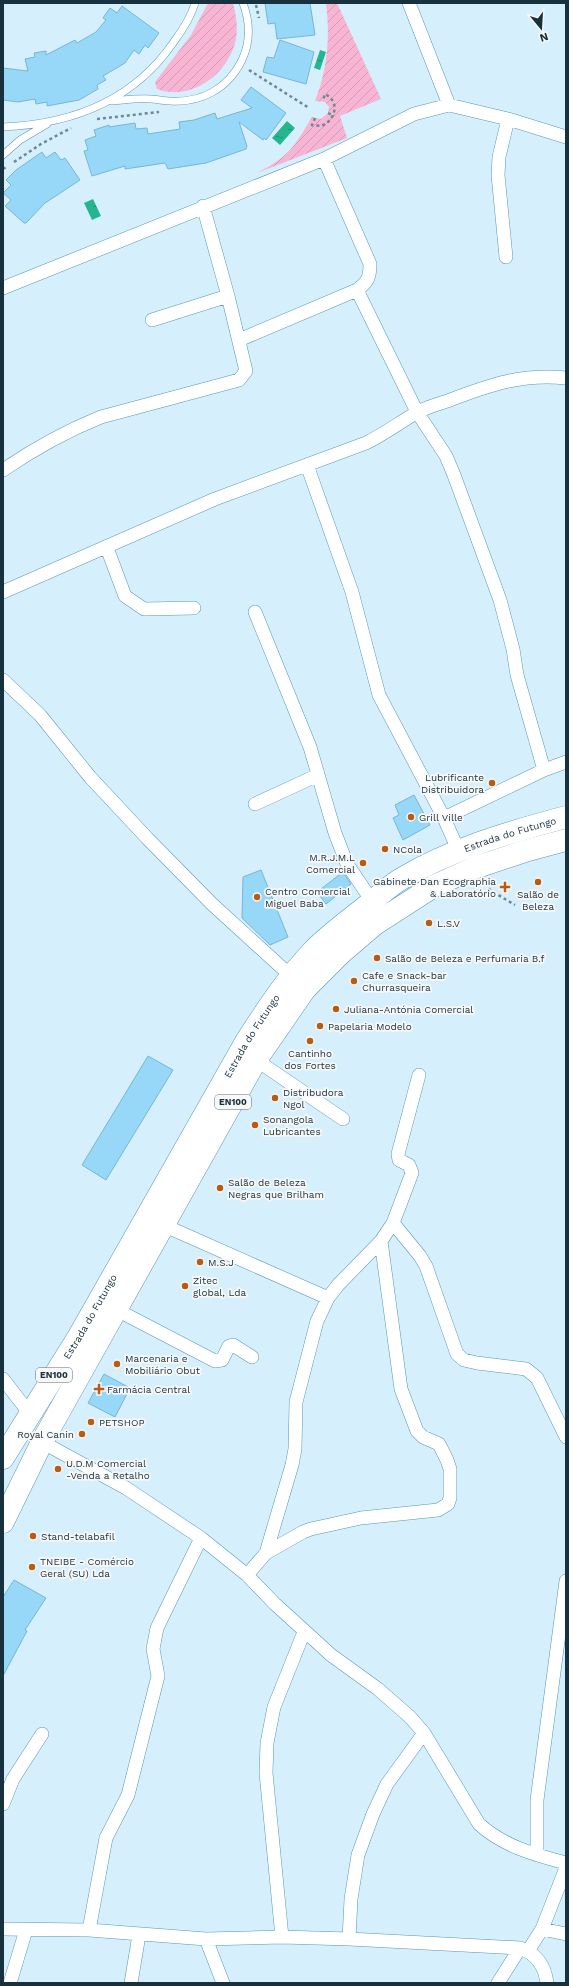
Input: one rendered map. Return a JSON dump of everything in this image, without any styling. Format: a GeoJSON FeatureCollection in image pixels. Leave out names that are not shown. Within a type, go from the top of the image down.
{"type":"FeatureCollection","features":[{"type":"Feature","properties":{"kind":"highway","name":"Estrada do Futungo"},"geometry":{"type":"LineString","coordinates":[[3,1458],[79,1336],[264,1012],[319,946],[401,880],[459,852],[520,830],[566,818]]}},
{"type":"Feature","properties":{"kind":"highway","name":"Estrada do Futungo"},"geometry":{"type":"LineString","coordinates":[[3,1522],[42,1442],[256,1060],[305,989],[340,954],[375,924],[402,904],[434,886],[474,868],[525,851],[566,840]]}},
{"type":"Feature","properties":{"kind":"street"},"geometry":{"type":"LineString","coordinates":[[412,4],[449,105]]}},
{"type":"Feature","properties":{"kind":"street"},"geometry":{"type":"LineString","coordinates":[[3,288],[203,206],[324,159],[414,114],[449,105],[508,119],[566,137]]}},
{"type":"Feature","properties":{"kind":"street"},"geometry":{"type":"LineString","coordinates":[[506,257],[498,175],[499,157],[508,119]]}},
{"type":"Feature","properties":{"kind":"street"},"geometry":{"type":"LineString","coordinates":[[239,340],[358,290],[367,283],[370,274],[370,264],[324,159]]}},
{"type":"Feature","properties":{"kind":"street"},"geometry":{"type":"LineString","coordinates":[[3,470],[29,453],[81,425],[101,417],[238,380],[246,371],[228,296],[203,206]]}},
{"type":"Feature","properties":{"kind":"street"},"geometry":{"type":"LineString","coordinates":[[358,290],[417,412],[446,456],[454,475],[500,600],[513,649],[517,675],[544,770]]}},
{"type":"Feature","properties":{"kind":"street"},"geometry":{"type":"LineString","coordinates":[[152,320],[228,296]]}},
{"type":"Feature","properties":{"kind":"street"},"geometry":{"type":"LineString","coordinates":[[3,592],[107,548],[214,499],[366,443],[386,433],[417,412],[494,383],[529,377],[566,378]]}},
{"type":"Feature","properties":{"kind":"street"},"geometry":{"type":"LineString","coordinates":[[307,465],[352,592],[379,695],[444,818],[459,852]]}},
{"type":"Feature","properties":{"kind":"street"},"geometry":{"type":"LineString","coordinates":[[107,548],[125,596],[144,609],[194,608]]}},
{"type":"Feature","properties":{"kind":"street"},"geometry":{"type":"LineString","coordinates":[[255,612],[310,747],[335,833],[347,864],[372,902]]}},
{"type":"Feature","properties":{"kind":"street"},"geometry":{"type":"LineString","coordinates":[[3,680],[40,715],[90,777],[147,838],[212,904],[292,977]]}},
{"type":"Feature","properties":{"kind":"street"},"geometry":{"type":"LineString","coordinates":[[444,818],[544,770],[566,762]]}},
{"type":"Feature","properties":{"kind":"street"},"geometry":{"type":"LineString","coordinates":[[255,804],[318,775]]}},
{"type":"Feature","properties":{"kind":"street"},"geometry":{"type":"LineString","coordinates":[[256,1060],[343,1119]]}},
{"type":"Feature","properties":{"kind":"street"},"geometry":{"type":"LineString","coordinates":[[266,1553],[292,1465],[295,1449],[296,1402],[317,1321],[328,1298],[343,1279],[381,1241],[394,1223],[412,1173],[409,1165],[399,1160],[398,1154],[418,1075]]}},
{"type":"Feature","properties":{"kind":"street"},"geometry":{"type":"LineString","coordinates":[[394,1223],[426,1266],[457,1354],[464,1360],[477,1363],[526,1369],[537,1378],[566,1437]]}},
{"type":"Feature","properties":{"kind":"street"},"geometry":{"type":"LineString","coordinates":[[163,1225],[328,1298]]}},
{"type":"Feature","properties":{"kind":"street"},"geometry":{"type":"LineString","coordinates":[[247,1575],[266,1553],[311,1529],[361,1518],[438,1510],[448,1504],[450,1498],[450,1469],[447,1460],[439,1444],[423,1437],[417,1432],[401,1389],[381,1241]]}},
{"type":"Feature","properties":{"kind":"street"},"geometry":{"type":"LineString","coordinates":[[117,1310],[215,1361],[222,1360],[229,1346],[233,1346],[252,1357]]}},
{"type":"Feature","properties":{"kind":"street"},"geometry":{"type":"LineString","coordinates":[[3,1379],[30,1414]]}},
{"type":"Feature","properties":{"kind":"street"},"geometry":{"type":"LineString","coordinates":[[42,1442],[126,1488],[201,1538],[247,1575],[304,1632],[331,1655],[378,1689],[410,1717],[424,1733],[479,1824],[499,1840],[537,1855],[566,1864]]}},
{"type":"Feature","properties":{"kind":"street"},"geometry":{"type":"LineString","coordinates":[[89,1930],[106,1838],[128,1795],[158,1676],[153,1649],[157,1628],[201,1538]]}},
{"type":"Feature","properties":{"kind":"street"},"geometry":{"type":"LineString","coordinates":[[537,1855],[537,1800],[566,1581]]}},
{"type":"Feature","properties":{"kind":"street"},"geometry":{"type":"LineString","coordinates":[[282,1937],[266,1773],[267,1743],[274,1707],[304,1632]]}},
{"type":"Feature","properties":{"kind":"street"},"geometry":{"type":"LineString","coordinates":[[349,1939],[351,1899],[358,1855],[373,1814],[387,1784],[424,1733]]}},
{"type":"Feature","properties":{"kind":"street"},"geometry":{"type":"LineString","coordinates":[[3,1804],[13,1779],[42,1734]]}},
{"type":"Feature","properties":{"kind":"street"},"geometry":{"type":"LineString","coordinates":[[498,1983],[542,1929],[566,1868]]}},
{"type":"Feature","properties":{"kind":"street"},"geometry":{"type":"LineString","coordinates":[[3,1929],[89,1930],[206,1939],[282,1937],[349,1939],[524,1950],[540,1961],[546,1974],[547,1983]]}},
{"type":"Feature","properties":{"kind":"street"},"geometry":{"type":"LineString","coordinates":[[542,1929],[566,1934]]}},
{"type":"Feature","properties":{"kind":"street"},"geometry":{"type":"LineString","coordinates":[[10,1983],[26,1930]]}},
{"type":"Feature","properties":{"kind":"street"},"geometry":{"type":"LineString","coordinates":[[131,1983],[139,1935]]}},
{"type":"Feature","properties":{"kind":"street"},"geometry":{"type":"LineString","coordinates":[[206,1939],[223,1983]]}},
{"type":"Feature","properties":{"kind":"lane"},"geometry":{"type":"LineString","coordinates":[[3,127],[50,122],[76,115],[111,101],[141,80],[157,65],[181,32],[195,3]]}},
{"type":"Feature","properties":{"kind":"lane"},"geometry":{"type":"LineString","coordinates":[[111,101],[151,98],[186,101],[204,97],[217,90],[233,77],[246,51],[249,31],[243,3]]}},
{"type":"Feature","properties":{"kind":"lane"},"geometry":{"type":"LineString","coordinates":[[3,155],[20,140],[50,122]]}},
{"type":"Feature","properties":{"kind":"path"},"geometry":{"type":"LineString","coordinates":[[249,70],[310,108]]}},
{"type":"Feature","properties":{"kind":"path"},"geometry":{"type":"LineString","coordinates":[[315,118],[312,125],[320,126],[331,121],[334,116],[335,110],[332,99],[325,94],[323,100]]}},
{"type":"Feature","properties":{"kind":"path"},"geometry":{"type":"LineString","coordinates":[[328,113],[334,116]]}},
{"type":"Feature","properties":{"kind":"path"},"geometry":{"type":"LineString","coordinates":[[474,868],[490,890],[515,905]]}},
{"type":"Feature","properties":{"kind":"shaded area"},"geometry":{"type":"Polygon","coordinates":[[[208,3],[233,3],[237,34],[232,51],[226,63],[207,82],[196,88],[170,92],[157,89],[155,82],[191,35],[208,3]]]}},
{"type":"Feature","properties":{"kind":"shaded area"},"geometry":{"type":"Polygon","coordinates":[[[326,3],[337,3],[381,99],[340,116],[347,138],[257,173],[277,161],[290,150],[312,117],[321,119],[328,113],[329,107],[325,102],[315,101],[323,77],[327,52],[328,28],[326,3]]]}},
{"type":"Feature","properties":{"kind":"water"},"geometry":{"type":"Polygon","coordinates":[[[320,50],[326,52],[320,70],[314,68],[320,50]]]}},
{"type":"Feature","properties":{"kind":"water"},"geometry":{"type":"Polygon","coordinates":[[[287,121],[295,128],[280,145],[272,138],[287,121]]]}},
{"type":"Feature","properties":{"kind":"water"},"geometry":{"type":"Polygon","coordinates":[[[93,199],[101,216],[92,220],[84,203],[93,199]]]}},
{"type":"Feature","properties":{"kind":"building"},"geometry":{"type":"Polygon","coordinates":[[[265,3],[310,3],[315,35],[277,39],[275,23],[268,24],[265,3]]]}},
{"type":"Feature","properties":{"kind":"building"},"geometry":{"type":"Polygon","coordinates":[[[122,6],[159,33],[148,48],[145,45],[139,54],[134,50],[125,63],[103,76],[106,80],[97,85],[98,89],[79,100],[47,106],[47,102],[36,104],[35,99],[18,102],[3,100],[3,68],[28,71],[25,59],[35,57],[34,53],[46,51],[46,55],[75,40],[77,43],[96,32],[106,20],[103,18],[110,8],[117,13],[122,6]]]}},
{"type":"Feature","properties":{"kind":"building"},"geometry":{"type":"Polygon","coordinates":[[[280,40],[314,52],[306,84],[263,72],[267,57],[274,58],[280,40]]]}},
{"type":"Feature","properties":{"kind":"building"},"geometry":{"type":"Polygon","coordinates":[[[251,87],[286,113],[266,140],[264,138],[263,140],[239,122],[247,146],[246,149],[206,163],[168,169],[165,163],[125,169],[125,166],[92,176],[84,151],[88,150],[85,140],[96,136],[94,130],[109,125],[109,127],[135,123],[136,129],[147,128],[148,134],[180,129],[179,122],[194,120],[215,113],[217,119],[252,108],[241,100],[251,87]]]}},
{"type":"Feature","properties":{"kind":"building"},"geometry":{"type":"Polygon","coordinates":[[[42,152],[46,158],[55,152],[61,160],[65,158],[80,180],[45,203],[26,223],[24,223],[5,206],[11,200],[3,193],[11,185],[6,180],[16,170],[42,152]]]}},
{"type":"Feature","properties":{"kind":"building","name":"Grill Ville"},"geometry":{"type":"Polygon","coordinates":[[[414,795],[430,825],[403,840],[393,818],[399,815],[395,805],[414,795]]]}},
{"type":"Feature","properties":{"kind":"building","name":"Centro Comercial Miguel Baba"},"geometry":{"type":"Polygon","coordinates":[[[261,870],[288,937],[270,945],[242,918],[243,877],[261,870]]]}},
{"type":"Feature","properties":{"kind":"building"},"geometry":{"type":"Polygon","coordinates":[[[343,872],[351,884],[326,904],[317,892],[343,872]]]}},
{"type":"Feature","properties":{"kind":"building"},"geometry":{"type":"Polygon","coordinates":[[[148,1056],[173,1070],[106,1180],[82,1165],[148,1056]]]}},
{"type":"Feature","properties":{"kind":"building"},"geometry":{"type":"Polygon","coordinates":[[[104,1374],[130,1388],[115,1417],[88,1403],[104,1374]]]}},
{"type":"Feature","properties":{"kind":"building"},"geometry":{"type":"Polygon","coordinates":[[[14,1580],[46,1598],[25,1630],[27,1631],[3,1676],[3,1597],[14,1580]]]}},
{"type":"Feature","properties":{"kind":"place","name":"Lubrificante Distribuidora"},"geometry":{"type":"Point","coordinates":[492,783]}},
{"type":"Feature","properties":{"kind":"place","name":"Grill Ville"},"geometry":{"type":"Point","coordinates":[411,817]}},
{"type":"Feature","properties":{"kind":"place","name":"NCola"},"geometry":{"type":"Point","coordinates":[385,849]}},
{"type":"Feature","properties":{"kind":"place","name":"M.R.J.M.L Comercial"},"geometry":{"type":"Point","coordinates":[363,863]}},
{"type":"Feature","properties":{"kind":"place","name":"Salão de Beleza"},"geometry":{"type":"Point","coordinates":[538,882]}},
{"type":"Feature","properties":{"kind":"place","name":"Gabinete Dan Ecographia & Laboratório"},"geometry":{"type":"Point","coordinates":[505,887]}},
{"type":"Feature","properties":{"kind":"place","name":"Centro Comercial Miguel Baba"},"geometry":{"type":"Point","coordinates":[257,897]}},
{"type":"Feature","properties":{"kind":"place","name":"L.S.V"},"geometry":{"type":"Point","coordinates":[429,923]}},
{"type":"Feature","properties":{"kind":"place","name":"Salão de Beleza e Perfumaria B.f"},"geometry":{"type":"Point","coordinates":[377,958]}},
{"type":"Feature","properties":{"kind":"place","name":"Cafe e Snack-bar Churrasqueira"},"geometry":{"type":"Point","coordinates":[354,981]}},
{"type":"Feature","properties":{"kind":"place","name":"Juliana-Antónia Comercial"},"geometry":{"type":"Point","coordinates":[336,1009]}},
{"type":"Feature","properties":{"kind":"place","name":"Papelaria Modelo"},"geometry":{"type":"Point","coordinates":[320,1026]}},
{"type":"Feature","properties":{"kind":"place","name":"Cantinho dos Fortes"},"geometry":{"type":"Point","coordinates":[310,1041]}},
{"type":"Feature","properties":{"kind":"place","name":"Distribudora Ngol"},"geometry":{"type":"Point","coordinates":[275,1098]}},
{"type":"Feature","properties":{"kind":"place","name":"Sonangola Lubricantes"},"geometry":{"type":"Point","coordinates":[255,1125]}},
{"type":"Feature","properties":{"kind":"place","name":"Salão de Beleza Negras que Brilham"},"geometry":{"type":"Point","coordinates":[220,1188]}},
{"type":"Feature","properties":{"kind":"place","name":"M.S.J"},"geometry":{"type":"Point","coordinates":[200,1262]}},
{"type":"Feature","properties":{"kind":"place","name":"Zitec global, Lda"},"geometry":{"type":"Point","coordinates":[185,1286]}},
{"type":"Feature","properties":{"kind":"place","name":"Marcenaria e Mobiliário Obut"},"geometry":{"type":"Point","coordinates":[117,1364]}},
{"type":"Feature","properties":{"kind":"place","name":"Farmácia Central"},"geometry":{"type":"Point","coordinates":[99,1389]}},
{"type":"Feature","properties":{"kind":"place","name":"PETSHOP"},"geometry":{"type":"Point","coordinates":[91,1422]}},
{"type":"Feature","properties":{"kind":"place","name":"Royal Canin"},"geometry":{"type":"Point","coordinates":[82,1434]}},
{"type":"Feature","properties":{"kind":"place","name":"U.D.M Comercial -Venda a Retalho"},"geometry":{"type":"Point","coordinates":[58,1469]}},
{"type":"Feature","properties":{"kind":"place","name":"Stand-telabafil"},"geometry":{"type":"Point","coordinates":[33,1536]}},
{"type":"Feature","properties":{"kind":"place","name":"TNEIBE - Comércio Geral (SU) Lda"},"geometry":{"type":"Point","coordinates":[32,1567]}}]}
